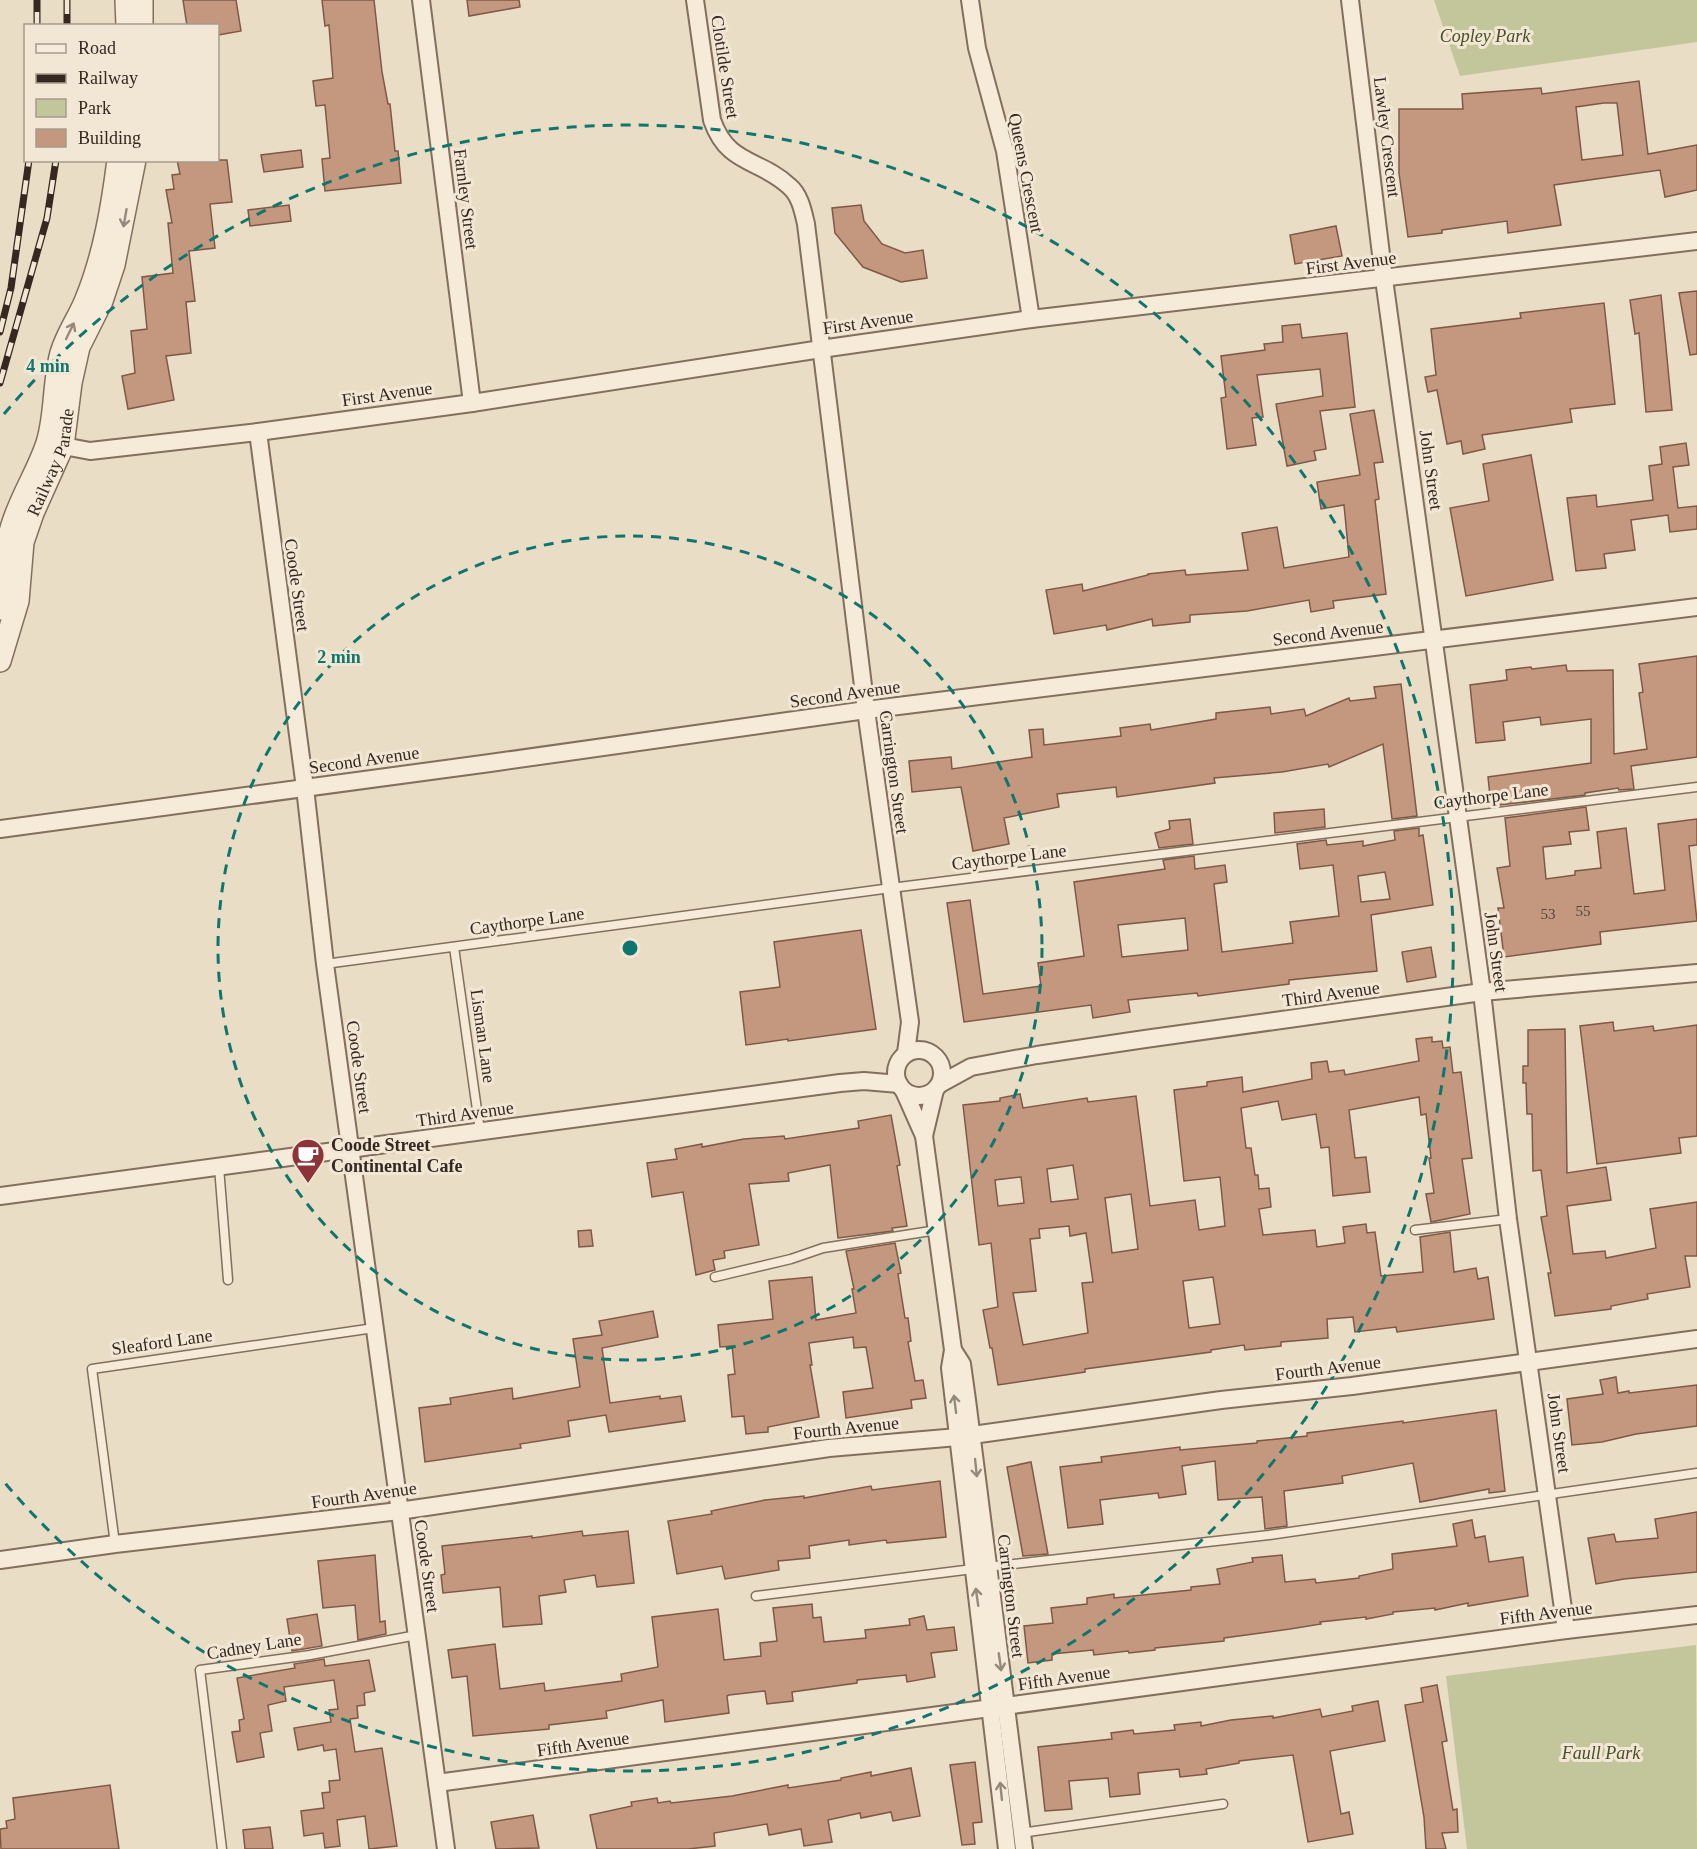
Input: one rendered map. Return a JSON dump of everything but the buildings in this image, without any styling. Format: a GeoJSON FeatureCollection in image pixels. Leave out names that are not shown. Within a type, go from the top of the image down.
{"type":"FeatureCollection","features":[{"type":"Feature","properties":{"kind":"street"},"geometry":{"type":"LineString","coordinates":[[126,0],[127,24]]}},
{"type":"Feature","properties":{"kind":"street"},"geometry":{"type":"LineString","coordinates":[[142,0],[142,24]]}},
{"type":"Feature","properties":{"kind":"street","name":"Farnley Street"},"geometry":{"type":"LineString","coordinates":[[420,0],[472,403]]}},
{"type":"Feature","properties":{"kind":"street","name":"Clotilde Street"},"geometry":{"type":"LineString","coordinates":[[695,0],[712,120],[717,135],[727,148],[748,162],[772,173],[790,186],[801,203],[806,224],[821,349]]}},
{"type":"Feature","properties":{"kind":"street","name":"Queens Crescent"},"geometry":{"type":"LineString","coordinates":[[970,0],[977,48],[1005,150],[1031,319]]}},
{"type":"Feature","properties":{"kind":"street","name":"Lawley Crescent"},"geometry":{"type":"LineString","coordinates":[[1350,0],[1384,279]]}},
{"type":"Feature","properties":{"kind":"street","name":"Railway Parade"},"geometry":{"type":"LineString","coordinates":[[0,609],[10,533],[22,498],[37,469],[55,444],[62,350],[86,300],[100,256],[114,192],[118,162]]}},
{"type":"Feature","properties":{"kind":"street","name":"Railway Parade"},"geometry":{"type":"LineString","coordinates":[[0,661],[18,601],[23,542],[55,444],[80,347],[102,301],[114,265],[135,162]]}},
{"type":"Feature","properties":{"kind":"street","name":"First Avenue"},"geometry":{"type":"LineString","coordinates":[[55,444],[90,451],[258,432],[472,403],[1031,319],[1697,242]]}},
{"type":"Feature","properties":{"kind":"street","name":"John Street"},"geometry":{"type":"LineString","coordinates":[[1384,279],[1482,992],[1509,1219],[1566,1630]]}},
{"type":"Feature","properties":{"kind":"street","name":"Carrington Street"},"geometry":{"type":"LineString","coordinates":[[821,349],[866,710],[910,1022],[906,1053]]}},
{"type":"Feature","properties":{"kind":"street","name":"Coode Street"},"geometry":{"type":"LineString","coordinates":[[258,432],[305,788],[325,964],[446,1849]]}},
{"type":"Feature","properties":{"kind":"street","name":"Second Avenue"},"geometry":{"type":"LineString","coordinates":[[0,829],[866,710],[1697,607]]}},
{"type":"Feature","properties":{"kind":"street","name":"Third Avenue"},"geometry":{"type":"LineString","coordinates":[[937,1087],[971,1067],[1037,1055],[1482,992],[1697,973]]}},
{"type":"Feature","properties":{"kind":"street","name":"Carrington Street"},"geometry":{"type":"LineString","coordinates":[[910,1022],[934,1056]]}},
{"type":"Feature","properties":{"kind":"street"},"geometry":{"type":"LineString","coordinates":[[913,1050],[934,1056],[942,1069],[937,1087],[923,1096],[910,1094],[901,1088],[896,1068],[906,1053],[913,1050]]}},
{"type":"Feature","properties":{"kind":"street","name":"Third Avenue"},"geometry":{"type":"LineString","coordinates":[[934,1056],[971,1067]]}},
{"type":"Feature","properties":{"kind":"street","name":"Third Avenue"},"geometry":{"type":"LineString","coordinates":[[0,1196],[864,1081],[896,1068]]}},
{"type":"Feature","properties":{"kind":"street","name":"Third Avenue"},"geometry":{"type":"LineString","coordinates":[[864,1081],[901,1088]]}},
{"type":"Feature","properties":{"kind":"street","name":"Carrington Street"},"geometry":{"type":"LineString","coordinates":[[924,1136],[937,1087]]}},
{"type":"Feature","properties":{"kind":"street","name":"Carrington Street"},"geometry":{"type":"LineString","coordinates":[[901,1088],[924,1136],[953,1350],[962,1364],[965,1436],[980,1568],[999,1707],[1022,1841]]}},
{"type":"Feature","properties":{"kind":"street","name":"Fourth Avenue"},"geometry":{"type":"LineString","coordinates":[[0,1560],[115,1544],[399,1511],[829,1448],[965,1436],[1221,1400],[1294,1393],[1697,1339]]}},
{"type":"Feature","properties":{"kind":"street","name":"Fifth Avenue"},"geometry":{"type":"LineString","coordinates":[[437,1783],[1566,1630],[1697,1615]]}},
{"type":"Feature","properties":{"kind":"street","name":"Carrington Street"},"geometry":{"type":"LineString","coordinates":[[999,1707],[1007,1849]]}},
{"type":"Feature","properties":{"kind":"lane","name":"Caythorpe Lane"},"geometry":{"type":"LineString","coordinates":[[325,964],[891,888],[1697,787]]}},
{"type":"Feature","properties":{"kind":"lane","name":"Lisman Lane"},"geometry":{"type":"LineString","coordinates":[[454,947],[480,1131]]}},
{"type":"Feature","properties":{"kind":"lane"},"geometry":{"type":"LineString","coordinates":[[219,1167],[228,1280]]}},
{"type":"Feature","properties":{"kind":"lane"},"geometry":{"type":"LineString","coordinates":[[1414,1230],[1509,1219]]}},
{"type":"Feature","properties":{"kind":"lane"},"geometry":{"type":"LineString","coordinates":[[715,1276],[791,1260],[823,1248],[937,1230]]}},
{"type":"Feature","properties":{"kind":"lane","name":"Sleaford Lane"},"geometry":{"type":"LineString","coordinates":[[115,1544],[92,1369],[374,1328]]}},
{"type":"Feature","properties":{"kind":"lane"},"geometry":{"type":"LineString","coordinates":[[756,1596],[1269,1535],[1697,1473]]}},
{"type":"Feature","properties":{"kind":"lane","name":"Cadney Lane"},"geometry":{"type":"LineString","coordinates":[[222,1849],[200,1670],[417,1635]]}},
{"type":"Feature","properties":{"kind":"lane"},"geometry":{"type":"LineString","coordinates":[[1022,1841],[1223,1804]]}},
{"type":"Feature","properties":{"kind":"green space","name":"Copley Park"},"geometry":{"type":"Polygon","coordinates":[[[1434,0],[1697,0],[1697,42],[1460,76],[1434,0]]]}},
{"type":"Feature","properties":{"kind":"green space","name":"Faull Park"},"geometry":{"type":"Polygon","coordinates":[[[1696,1645],[1697,1849],[1467,1849],[1446,1676],[1696,1645]]]}},
{"type":"Feature","properties":{"kind":"railway"},"geometry":{"type":"LineString","coordinates":[[37,0],[37,24]]}},
{"type":"Feature","properties":{"kind":"railway"},"geometry":{"type":"LineString","coordinates":[[67,0],[67,24]]}},
{"type":"Feature","properties":{"kind":"railway"},"geometry":{"type":"LineString","coordinates":[[0,332],[11,288],[29,162]]}},
{"type":"Feature","properties":{"kind":"railway"},"geometry":{"type":"LineString","coordinates":[[0,383],[47,218],[56,162]]}},
{"type":"Feature","properties":{"kind":"place","name":"Coode Street Continental Cafe"},"geometry":{"type":"Point","coordinates":[308,1184]}}]}
